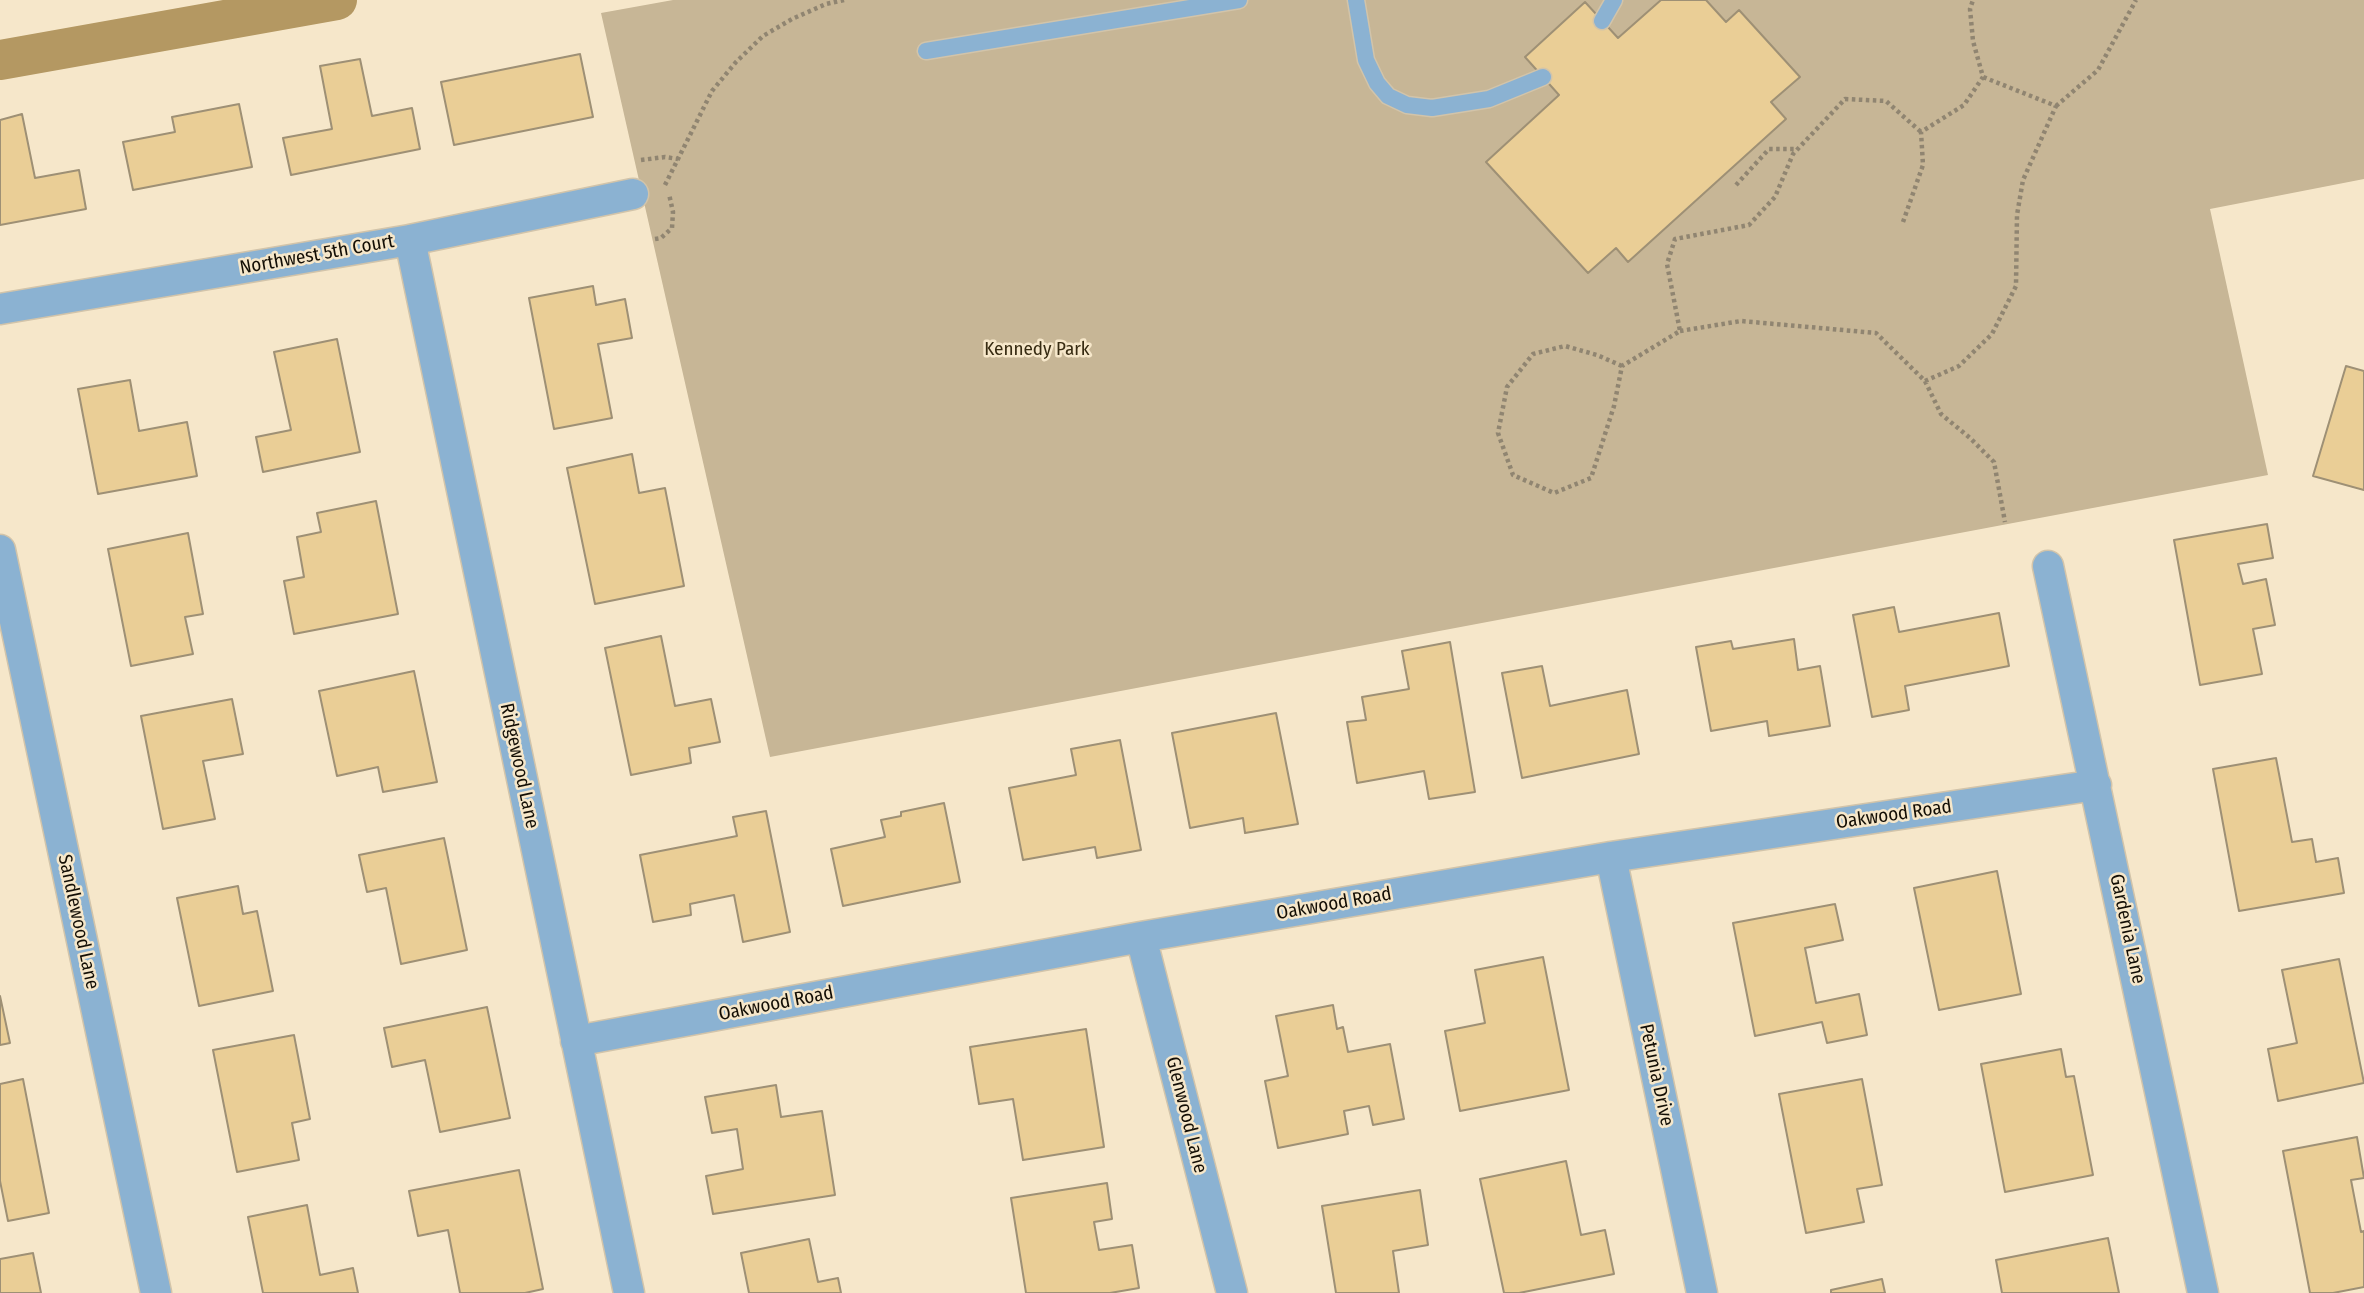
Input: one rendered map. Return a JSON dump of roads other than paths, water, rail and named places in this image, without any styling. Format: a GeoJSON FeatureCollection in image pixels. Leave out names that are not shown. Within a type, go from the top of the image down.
{"type":"FeatureCollection","features":[{"type":"Feature","properties":{"kind":"street","name":"Northwest 5th Court"},"geometry":{"type":"LineString","coordinates":[[0,309],[410,240],[648,192]]}},
{"type":"Feature","properties":{"kind":"street","name":"Ridgewood Lane"},"geometry":{"type":"LineString","coordinates":[[410,240],[629,1293]]}},
{"type":"Feature","properties":{"kind":"street","name":"Sandlewood Lane"},"geometry":{"type":"LineString","coordinates":[[0,550],[156,1293]]}},
{"type":"Feature","properties":{"kind":"street","name":"Gardenia Lane"},"geometry":{"type":"LineString","coordinates":[[2048,566],[2203,1293]]}},
{"type":"Feature","properties":{"kind":"street","name":"Oakwood Road"},"geometry":{"type":"LineString","coordinates":[[576,1041],[1141,937],[1611,857],[2096,785]]}},
{"type":"Feature","properties":{"kind":"street","name":"Petunia Drive"},"geometry":{"type":"LineString","coordinates":[[1611,857],[1702,1293]]}},
{"type":"Feature","properties":{"kind":"street","name":"Glenwood Lane"},"geometry":{"type":"LineString","coordinates":[[1141,937],[1232,1293]]}},
{"type":"Feature","properties":{"kind":"lane"},"geometry":{"type":"LineString","coordinates":[[926,51],[1239,0]]}},
{"type":"Feature","properties":{"kind":"lane"},"geometry":{"type":"LineString","coordinates":[[1356,0],[1366,60],[1377,83],[1388,96],[1407,105],[1432,108],[1489,99],[1543,77]]}},
{"type":"Feature","properties":{"kind":"lane"},"geometry":{"type":"LineString","coordinates":[[1602,21],[1614,0]]}},
{"type":"Feature","properties":{"kind":"waterway"},"geometry":{"type":"LineString","coordinates":[[0,60],[337,0]]}},
{"type":"Feature","properties":{"kind":"park label","name":"Kennedy Park"},"geometry":{"type":"Point","coordinates":[1037,350]}}]}
